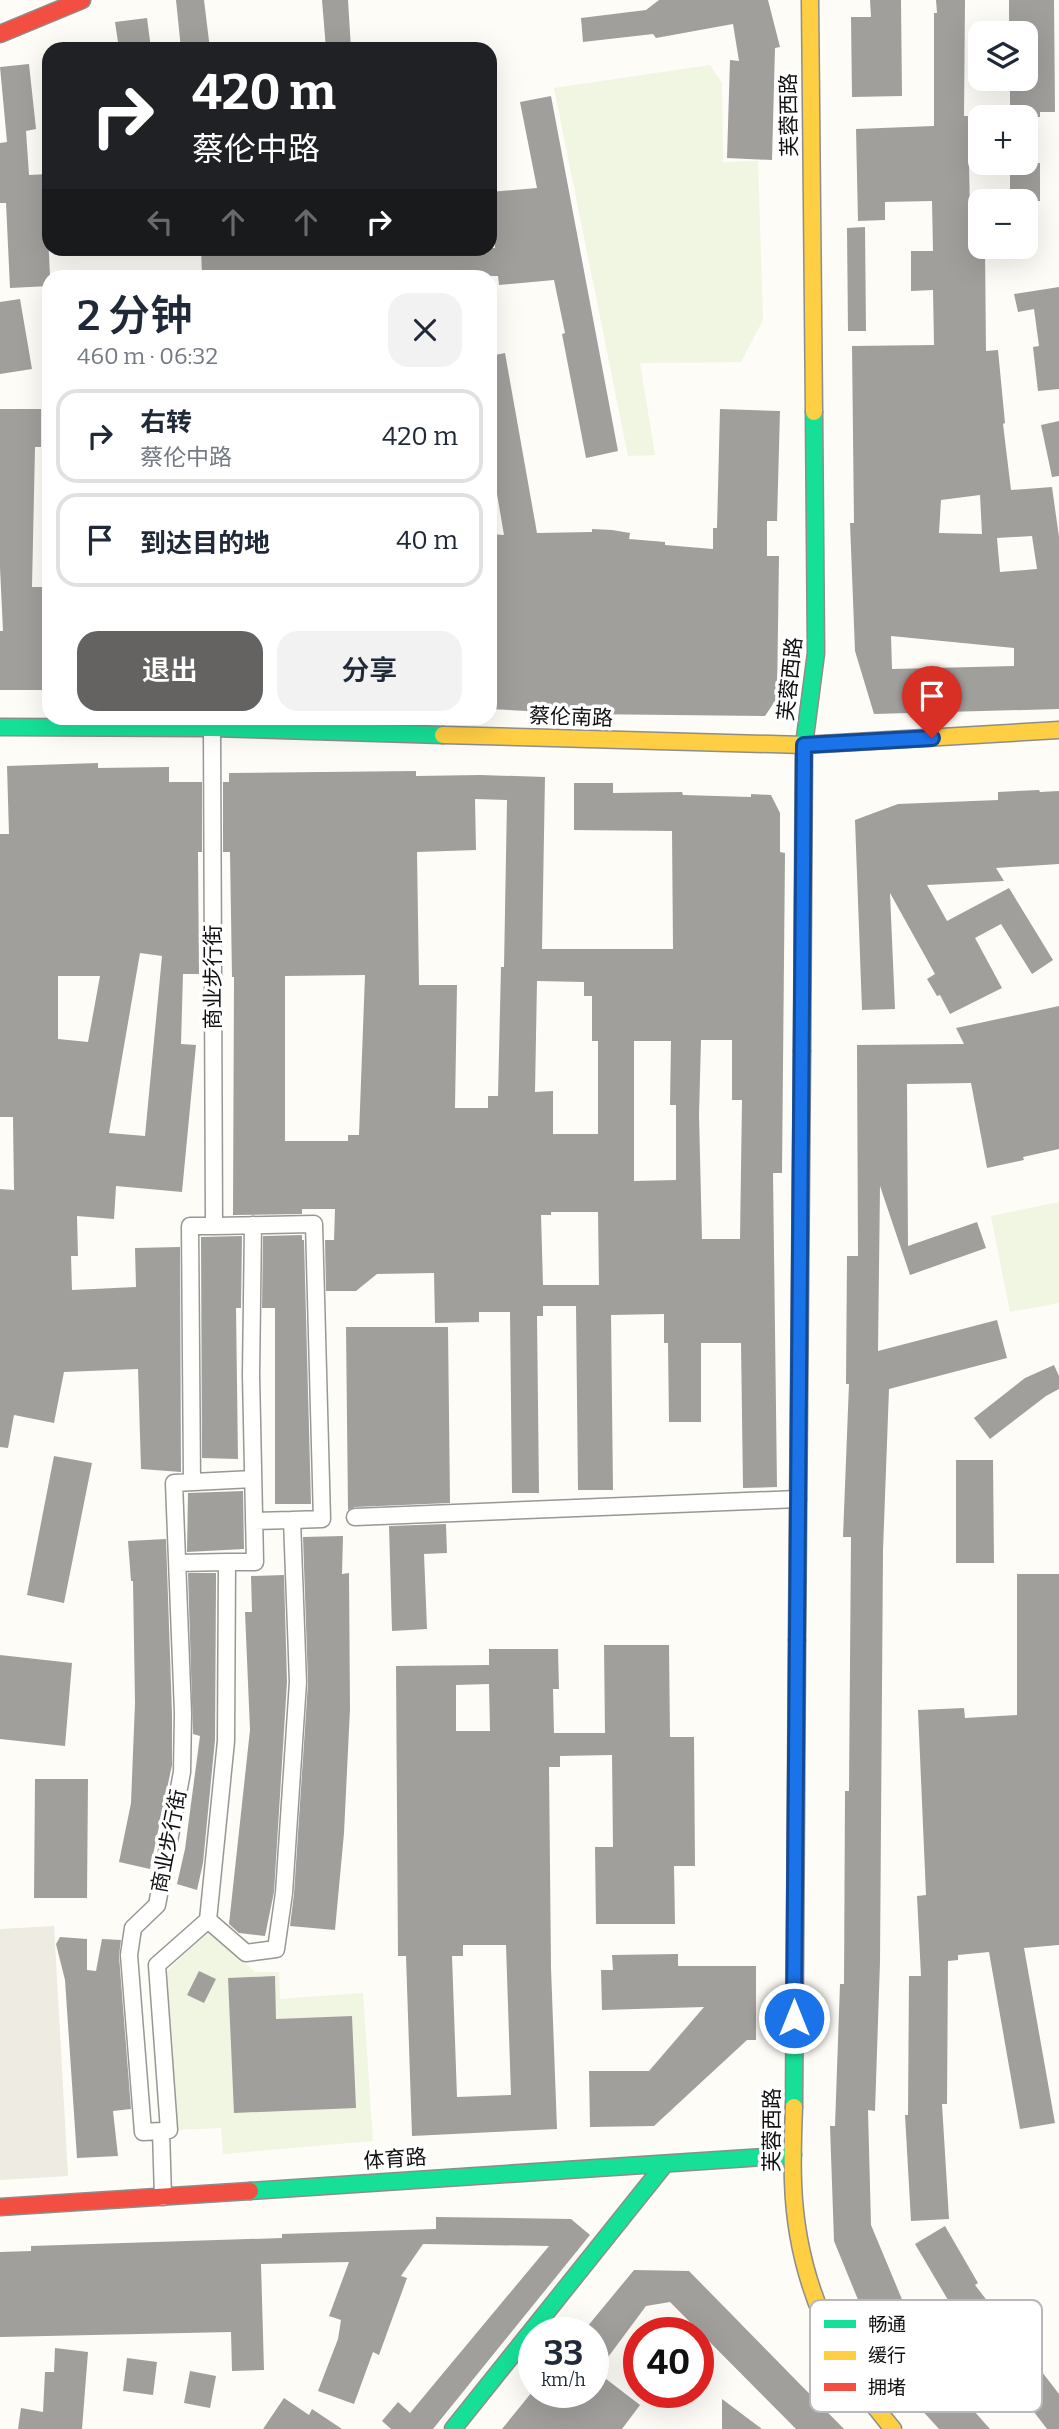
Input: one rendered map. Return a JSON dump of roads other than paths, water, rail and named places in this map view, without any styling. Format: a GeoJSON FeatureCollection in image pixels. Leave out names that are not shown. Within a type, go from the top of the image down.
{"type":"FeatureCollection","features":[{"type":"Feature","properties":{"kind":"street"},"geometry":{"type":"LineString","coordinates":[[0,34],[82,0]]}},
{"type":"Feature","properties":{"kind":"street","name":"芙蓉西路"},"geometry":{"type":"LineString","coordinates":[[810,0],[816,653],[804,745],[793,2155],[796,2224],[814,2300]]}},
{"type":"Feature","properties":{"kind":"street","name":"蔡伦南路"},"geometry":{"type":"LineString","coordinates":[[0,727],[212,728],[804,745],[1059,730]]}},
{"type":"Feature","properties":{"kind":"street","name":"商业步行街"},"geometry":{"type":"LineString","coordinates":[[212,728],[214,1226]]}},
{"type":"Feature","properties":{"kind":"street"},"geometry":{"type":"LineString","coordinates":[[253,1479],[192,1482],[190,1226],[314,1224],[322,1519],[254,1521]]}},
{"type":"Feature","properties":{"kind":"street"},"geometry":{"type":"LineString","coordinates":[[178,1563],[255,1562],[251,1375],[253,1225]]}},
{"type":"Feature","properties":{"kind":"street","name":"商业步行街"},"geometry":{"type":"LineString","coordinates":[[161,2131],[143,2132],[130,1955],[133,1928],[157,1905],[182,1772],[183,1713],[174,1483],[192,1482]]}},
{"type":"Feature","properties":{"kind":"street"},"geometry":{"type":"LineString","coordinates":[[355,1517],[798,1499]]}},
{"type":"Feature","properties":{"kind":"street"},"geometry":{"type":"LineString","coordinates":[[163,2197],[161,2131],[169,2130],[157,1965],[208,1920],[246,1953],[276,1949],[284,1894],[298,1682],[292,1520]]}},
{"type":"Feature","properties":{"kind":"street","name":"商业步行街"},"geometry":{"type":"LineString","coordinates":[[208,1920],[226,1741],[229,1640],[227,1562]]}},
{"type":"Feature","properties":{"kind":"street","name":"体育路"},"geometry":{"type":"LineString","coordinates":[[0,2207],[793,2155]]}},
{"type":"Feature","properties":{"kind":"street"},"geometry":{"type":"LineString","coordinates":[[453,2429],[665,2164]]}},
{"type":"Feature","properties":{"kind":"street","name":"芙蓉西路"},"geometry":{"type":"LineString","coordinates":[[880,2412],[893,2429]]}}]}
